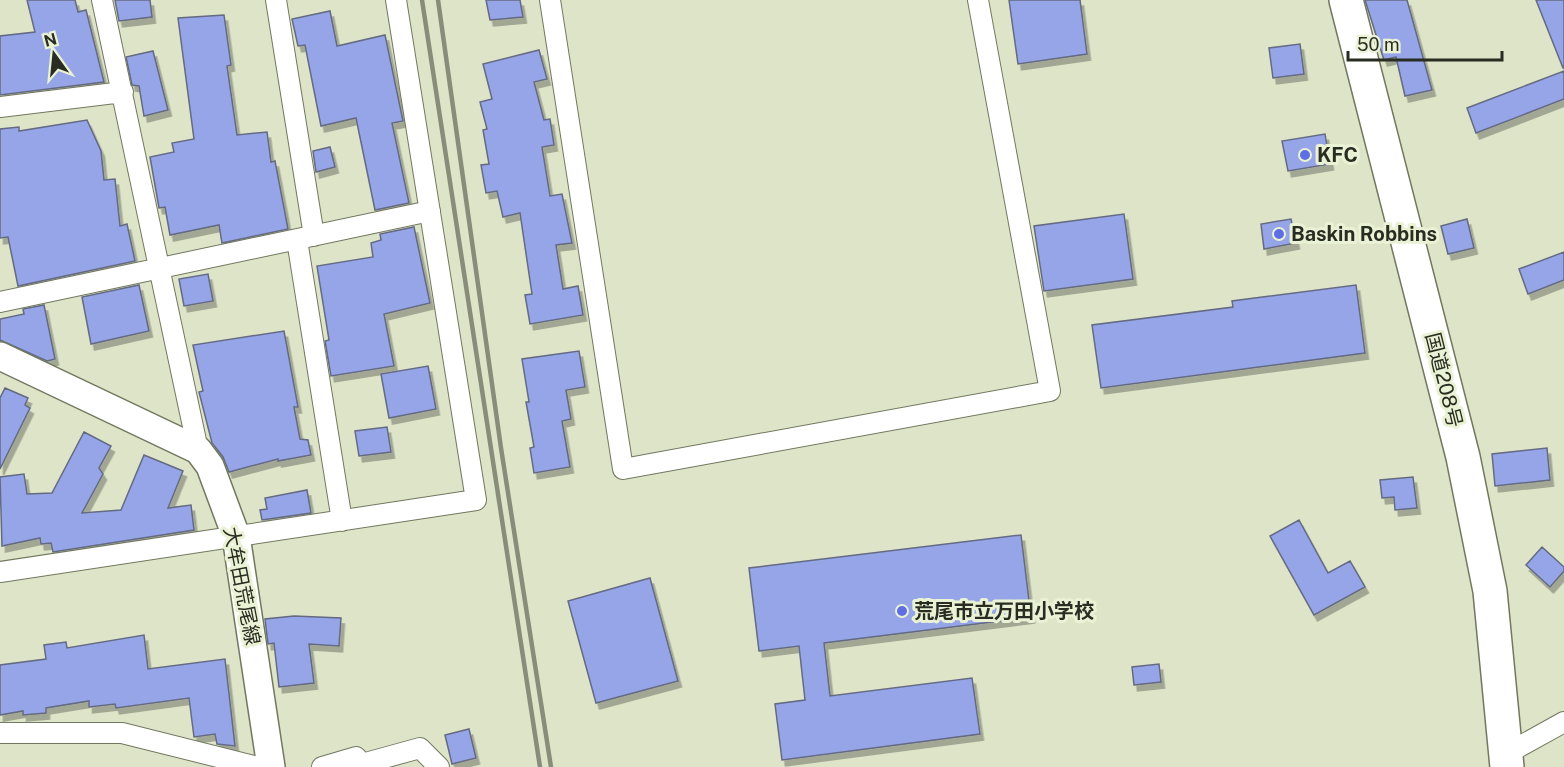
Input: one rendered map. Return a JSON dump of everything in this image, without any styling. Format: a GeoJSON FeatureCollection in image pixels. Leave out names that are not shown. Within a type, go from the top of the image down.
{"type":"FeatureCollection","features":[{"type":"Feature","properties":{"kind":"highway","name":"国道208号"},"geometry":{"type":"LineString","coordinates":[[1346,0],[1464,457],[1490,591],[1506,761]]}},
{"type":"Feature","properties":{"kind":"main road"},"geometry":{"type":"LineString","coordinates":[[0,356],[198,450]]}},
{"type":"Feature","properties":{"kind":"main road","name":"大牟田荒尾線"},"geometry":{"type":"LineString","coordinates":[[198,450],[210,466],[236,536],[272,767]]}},
{"type":"Feature","properties":{"kind":"street"},"geometry":{"type":"LineString","coordinates":[[102,0],[198,450]]}},
{"type":"Feature","properties":{"kind":"street"},"geometry":{"type":"LineString","coordinates":[[276,0],[342,521]]}},
{"type":"Feature","properties":{"kind":"street"},"geometry":{"type":"LineString","coordinates":[[0,572],[476,500],[396,0]]}},
{"type":"Feature","properties":{"kind":"street"},"geometry":{"type":"LineString","coordinates":[[550,0],[623,469],[1050,391],[978,0]]}},
{"type":"Feature","properties":{"kind":"street"},"geometry":{"type":"LineString","coordinates":[[0,106],[123,92]]}},
{"type":"Feature","properties":{"kind":"street"},"geometry":{"type":"LineString","coordinates":[[0,302],[430,211]]}},
{"type":"Feature","properties":{"kind":"street"},"geometry":{"type":"LineString","coordinates":[[1506,761],[1564,722]]}},
{"type":"Feature","properties":{"kind":"street"},"geometry":{"type":"LineString","coordinates":[[0,733],[122,733],[258,767]]}},
{"type":"Feature","properties":{"kind":"street"},"geometry":{"type":"LineString","coordinates":[[322,767],[356,757],[362,764],[420,748],[439,767]]}},
{"type":"Feature","properties":{"kind":"building"},"geometry":{"type":"Polygon","coordinates":[[[27,0],[75,0],[78,12],[86,10],[104,82],[0,95],[0,36],[35,32],[27,0]]]}},
{"type":"Feature","properties":{"kind":"building"},"geometry":{"type":"Polygon","coordinates":[[[115,0],[150,0],[152,17],[119,21],[115,0]]]}},
{"type":"Feature","properties":{"kind":"building"},"geometry":{"type":"Polygon","coordinates":[[[486,0],[520,0],[523,17],[490,20],[486,0]]]}},
{"type":"Feature","properties":{"kind":"building"},"geometry":{"type":"Polygon","coordinates":[[[1009,0],[1080,0],[1087,54],[1018,64],[1009,0]]]}},
{"type":"Feature","properties":{"kind":"building"},"geometry":{"type":"Polygon","coordinates":[[[1365,0],[1407,0],[1432,90],[1405,96],[1396,57],[1384,60],[1365,0]]]}},
{"type":"Feature","properties":{"kind":"building"},"geometry":{"type":"Polygon","coordinates":[[[1536,0],[1564,0],[1564,68],[1563,68],[1536,0]]]}},
{"type":"Feature","properties":{"kind":"building"},"geometry":{"type":"Polygon","coordinates":[[[330,11],[337,46],[385,35],[403,121],[392,123],[409,203],[375,210],[356,118],[321,126],[305,45],[298,46],[292,19],[330,11]]]}},
{"type":"Feature","properties":{"kind":"building"},"geometry":{"type":"Polygon","coordinates":[[[224,15],[231,65],[227,66],[237,135],[267,132],[271,162],[275,161],[288,229],[222,243],[219,225],[170,235],[165,207],[159,208],[150,157],[174,152],[172,143],[194,139],[178,18],[224,15]]]}},
{"type":"Feature","properties":{"kind":"building"},"geometry":{"type":"Polygon","coordinates":[[[1300,44],[1304,74],[1273,78],[1269,48],[1300,44]]]}},
{"type":"Feature","properties":{"kind":"building"},"geometry":{"type":"Polygon","coordinates":[[[539,50],[547,79],[534,82],[544,120],[550,119],[554,145],[542,147],[550,196],[562,194],[572,243],[556,245],[563,289],[578,286],[583,315],[530,324],[525,295],[532,294],[520,213],[503,217],[497,191],[486,193],[481,165],[489,164],[483,130],[487,129],[480,102],[492,99],[483,64],[539,50]]]}},
{"type":"Feature","properties":{"kind":"building"},"geometry":{"type":"Polygon","coordinates":[[[153,51],[168,110],[144,116],[139,86],[132,85],[126,57],[153,51]]]}},
{"type":"Feature","properties":{"kind":"building"},"geometry":{"type":"Polygon","coordinates":[[[1564,71],[1564,99],[1476,133],[1467,108],[1564,71]]]}},
{"type":"Feature","properties":{"kind":"building"},"geometry":{"type":"Polygon","coordinates":[[[87,120],[101,151],[104,180],[115,179],[120,226],[127,224],[135,261],[18,286],[8,237],[0,238],[0,129],[19,127],[19,131],[87,120]]]}},
{"type":"Feature","properties":{"kind":"building"},"geometry":{"type":"Polygon","coordinates":[[[1325,134],[1330,164],[1288,171],[1282,141],[1325,134]]]}},
{"type":"Feature","properties":{"kind":"building"},"geometry":{"type":"Polygon","coordinates":[[[330,147],[335,167],[316,172],[313,151],[330,147]]]}},
{"type":"Feature","properties":{"kind":"building"},"geometry":{"type":"Polygon","coordinates":[[[1124,214],[1133,279],[1044,291],[1034,226],[1124,214]]]}},
{"type":"Feature","properties":{"kind":"building"},"geometry":{"type":"Polygon","coordinates":[[[1291,219],[1296,243],[1264,249],[1261,224],[1291,219]]]}},
{"type":"Feature","properties":{"kind":"building"},"geometry":{"type":"Polygon","coordinates":[[[1467,219],[1474,248],[1448,254],[1441,226],[1467,219]]]}},
{"type":"Feature","properties":{"kind":"building"},"geometry":{"type":"Polygon","coordinates":[[[414,227],[430,303],[384,314],[394,366],[331,376],[325,341],[329,340],[317,266],[373,257],[371,243],[381,240],[380,234],[414,227]]]}},
{"type":"Feature","properties":{"kind":"building"},"geometry":{"type":"Polygon","coordinates":[[[1564,252],[1564,280],[1528,294],[1519,269],[1564,252]]]}},
{"type":"Feature","properties":{"kind":"building"},"geometry":{"type":"Polygon","coordinates":[[[208,274],[213,301],[184,306],[179,279],[208,274]]]}},
{"type":"Feature","properties":{"kind":"building"},"geometry":{"type":"Polygon","coordinates":[[[139,285],[149,331],[91,344],[82,297],[139,285]]]}},
{"type":"Feature","properties":{"kind":"building"},"geometry":{"type":"Polygon","coordinates":[[[1356,285],[1365,353],[1101,388],[1092,325],[1233,307],[1232,301],[1356,285]]]}},
{"type":"Feature","properties":{"kind":"building"},"geometry":{"type":"Polygon","coordinates":[[[44,305],[55,359],[47,361],[0,340],[0,319],[24,314],[23,309],[44,305]]]}},
{"type":"Feature","properties":{"kind":"building"},"geometry":{"type":"Polygon","coordinates":[[[284,331],[298,407],[294,407],[300,439],[308,440],[311,455],[278,461],[278,459],[229,472],[223,457],[212,443],[199,392],[203,391],[193,345],[284,331]]]}},
{"type":"Feature","properties":{"kind":"building"},"geometry":{"type":"Polygon","coordinates":[[[579,351],[585,387],[566,390],[571,419],[562,421],[570,467],[534,473],[530,448],[534,447],[526,402],[529,402],[522,359],[579,351]]]}},
{"type":"Feature","properties":{"kind":"building"},"geometry":{"type":"Polygon","coordinates":[[[428,366],[436,409],[389,418],[381,374],[428,366]]]}},
{"type":"Feature","properties":{"kind":"building"},"geometry":{"type":"Polygon","coordinates":[[[5,388],[28,398],[25,405],[30,408],[0,469],[0,398],[5,388]]]}},
{"type":"Feature","properties":{"kind":"building"},"geometry":{"type":"Polygon","coordinates":[[[387,427],[391,452],[359,456],[355,431],[387,427]]]}},
{"type":"Feature","properties":{"kind":"building"},"geometry":{"type":"Polygon","coordinates":[[[84,432],[111,446],[99,468],[103,474],[82,513],[121,510],[144,455],[183,471],[168,508],[191,505],[194,530],[53,552],[51,543],[41,544],[40,538],[2,546],[0,477],[24,474],[27,494],[52,493],[84,432]]]}},
{"type":"Feature","properties":{"kind":"building"},"geometry":{"type":"Polygon","coordinates":[[[1547,448],[1550,480],[1495,486],[1492,454],[1547,448]]]}},
{"type":"Feature","properties":{"kind":"building"},"geometry":{"type":"Polygon","coordinates":[[[1413,477],[1417,508],[1395,510],[1394,497],[1382,498],[1380,480],[1413,477]]]}},
{"type":"Feature","properties":{"kind":"building"},"geometry":{"type":"Polygon","coordinates":[[[307,490],[311,513],[262,520],[260,510],[267,509],[265,498],[307,490]]]}},
{"type":"Feature","properties":{"kind":"building"},"geometry":{"type":"Polygon","coordinates":[[[1299,520],[1328,573],[1350,561],[1365,587],[1314,615],[1270,536],[1299,520]]]}},
{"type":"Feature","properties":{"kind":"building"},"geometry":{"type":"Polygon","coordinates":[[[1021,535],[1031,617],[824,643],[830,696],[972,678],[980,734],[782,760],[775,704],[805,700],[799,646],[759,651],[749,568],[1021,535]]]}},
{"type":"Feature","properties":{"kind":"building"},"geometry":{"type":"Polygon","coordinates":[[[1542,547],[1564,567],[1564,571],[1550,587],[1526,565],[1542,547]]]}},
{"type":"Feature","properties":{"kind":"building"},"geometry":{"type":"Polygon","coordinates":[[[650,578],[678,681],[596,703],[568,601],[650,578]]]}},
{"type":"Feature","properties":{"kind":"building"},"geometry":{"type":"Polygon","coordinates":[[[294,616],[341,618],[339,646],[309,644],[314,683],[279,687],[274,643],[268,644],[265,619],[294,616]]]}},
{"type":"Feature","properties":{"kind":"building"},"geometry":{"type":"Polygon","coordinates":[[[144,635],[148,669],[225,659],[235,746],[217,744],[215,734],[194,737],[189,698],[116,708],[115,704],[89,707],[89,701],[46,708],[46,713],[23,715],[23,711],[0,715],[0,665],[46,659],[44,645],[66,642],[67,648],[144,635]]]}},
{"type":"Feature","properties":{"kind":"building"},"geometry":{"type":"Polygon","coordinates":[[[1159,664],[1161,682],[1134,685],[1132,667],[1159,664]]]}},
{"type":"Feature","properties":{"kind":"building"},"geometry":{"type":"Polygon","coordinates":[[[469,729],[476,758],[452,764],[445,735],[469,729]]]}},
{"type":"Feature","properties":{"kind":"railway"},"geometry":{"type":"LineString","coordinates":[[422,0],[540,767]]}},
{"type":"Feature","properties":{"kind":"railway"},"geometry":{"type":"LineString","coordinates":[[438,0],[501,448],[551,767]]}},
{"type":"Feature","properties":{"kind":"place","name":"KFC"},"geometry":{"type":"Point","coordinates":[1305,155]}},
{"type":"Feature","properties":{"kind":"place","name":"Baskin Robbins"},"geometry":{"type":"Point","coordinates":[1279,234]}},
{"type":"Feature","properties":{"kind":"place","name":"荒尾市立万田小学校"},"geometry":{"type":"Point","coordinates":[902,611]}}]}
